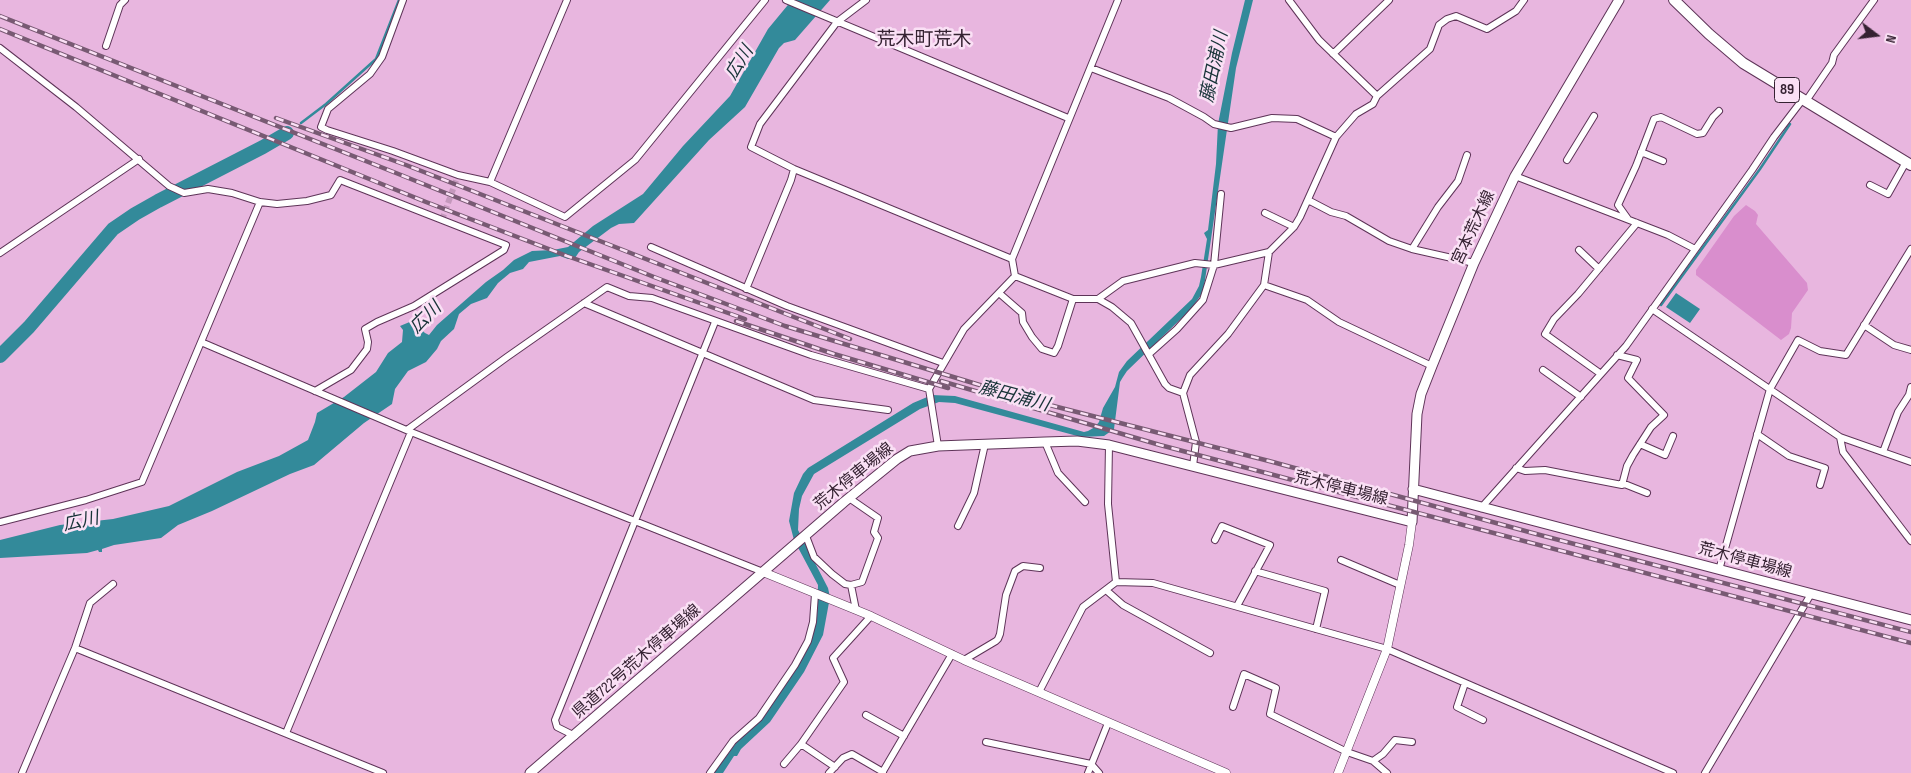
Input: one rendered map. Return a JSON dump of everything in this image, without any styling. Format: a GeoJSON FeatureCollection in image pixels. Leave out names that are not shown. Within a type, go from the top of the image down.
{"type":"FeatureCollection","features":[{"type":"Feature","properties":{"kind":"main road","name":"宮本荒木線"},"geometry":{"type":"LineString","coordinates":[[1413,489],[1417,414],[1421,394],[1474,263],[1515,176],[1619,0]]}},
{"type":"Feature","properties":{"kind":"main road","name":"89"},"geometry":{"type":"LineString","coordinates":[[1674,0],[1744,63],[1908,164]]}},
{"type":"Feature","properties":{"kind":"main road","name":"荒木停車場線"},"geometry":{"type":"LineString","coordinates":[[763,572],[849,498],[897,459],[910,451],[938,446],[1077,441],[1109,445],[1412,522],[1413,489],[1911,620]]}},
{"type":"Feature","properties":{"kind":"main road","name":"県道722号荒木停車場線"},"geometry":{"type":"LineString","coordinates":[[530,773],[763,572]]}},
{"type":"Feature","properties":{"kind":"street"},"geometry":{"type":"LineString","coordinates":[[106,46],[120,5],[125,0]]}},
{"type":"Feature","properties":{"kind":"street"},"geometry":{"type":"LineString","coordinates":[[404,0],[382,57],[370,74],[328,109],[321,126],[327,130],[393,151],[458,175],[490,182],[565,217],[635,160],[765,0]]}},
{"type":"Feature","properties":{"kind":"street"},"geometry":{"type":"LineString","coordinates":[[490,182],[567,0]]}},
{"type":"Feature","properties":{"kind":"street"},"geometry":{"type":"LineString","coordinates":[[786,0],[1068,118]]}},
{"type":"Feature","properties":{"kind":"street"},"geometry":{"type":"LineString","coordinates":[[866,0],[833,21],[760,124],[751,147],[794,169],[1012,260]]}},
{"type":"Feature","properties":{"kind":"street"},"geometry":{"type":"LineString","coordinates":[[1015,276],[1012,260],[1068,118],[1091,68],[1118,0]]}},
{"type":"Feature","properties":{"kind":"street"},"geometry":{"type":"LineString","coordinates":[[1289,0],[1333,54],[1377,96]]}},
{"type":"Feature","properties":{"kind":"street"},"geometry":{"type":"LineString","coordinates":[[1333,54],[1389,0]]}},
{"type":"Feature","properties":{"kind":"street"},"geometry":{"type":"LineString","coordinates":[[1098,299],[1123,280],[1195,263],[1214,265],[1269,252],[1294,227],[1336,137],[1356,114],[1373,104],[1377,96],[1430,48],[1439,24],[1448,18],[1456,16],[1487,29],[1516,11],[1524,0]]}},
{"type":"Feature","properties":{"kind":"street"},"geometry":{"type":"LineString","coordinates":[[1481,508],[1618,355],[1774,137],[1805,100],[1874,0]]}},
{"type":"Feature","properties":{"kind":"street"},"geometry":{"type":"LineString","coordinates":[[0,48],[29,69],[169,186],[184,193],[208,189],[232,193],[260,202],[277,204],[307,201],[332,195],[340,180],[506,245],[504,250],[414,306],[365,329],[368,342],[367,349],[351,370],[315,391]]}},
{"type":"Feature","properties":{"kind":"street"},"geometry":{"type":"LineString","coordinates":[[1091,68],[1169,98],[1214,124],[1231,128],[1272,118],[1298,119],[1336,137]]}},
{"type":"Feature","properties":{"kind":"street"},"geometry":{"type":"LineString","coordinates":[[1628,219],[1618,205],[1654,119],[1661,118],[1697,134],[1703,133],[1719,111]]}},
{"type":"Feature","properties":{"kind":"street"},"geometry":{"type":"LineString","coordinates":[[1567,160],[1594,116]]}},
{"type":"Feature","properties":{"kind":"street"},"geometry":{"type":"LineString","coordinates":[[1641,152],[1662,161]]}},
{"type":"Feature","properties":{"kind":"street"},"geometry":{"type":"LineString","coordinates":[[1412,249],[1438,207],[1458,181],[1467,155]]}},
{"type":"Feature","properties":{"kind":"street"},"geometry":{"type":"LineString","coordinates":[[0,253],[139,160]]}},
{"type":"Feature","properties":{"kind":"street"},"geometry":{"type":"LineString","coordinates":[[1870,185],[1888,194],[1908,164]]}},
{"type":"Feature","properties":{"kind":"street"},"geometry":{"type":"LineString","coordinates":[[746,288],[794,169]]}},
{"type":"Feature","properties":{"kind":"street"},"geometry":{"type":"LineString","coordinates":[[1515,176],[1637,222],[1695,249]]}},
{"type":"Feature","properties":{"kind":"street"},"geometry":{"type":"LineString","coordinates":[[1149,354],[1177,329],[1203,300],[1214,265],[1220,194]]}},
{"type":"Feature","properties":{"kind":"street"},"geometry":{"type":"LineString","coordinates":[[1308,200],[1331,212],[1346,216],[1389,241],[1412,249],[1474,263]]}},
{"type":"Feature","properties":{"kind":"street"},"geometry":{"type":"LineString","coordinates":[[0,522],[86,500],[142,482],[260,202]]}},
{"type":"Feature","properties":{"kind":"street"},"geometry":{"type":"LineString","coordinates":[[1265,213],[1294,227]]}},
{"type":"Feature","properties":{"kind":"street"},"geometry":{"type":"LineString","coordinates":[[1601,374],[1545,334],[1554,319],[1599,269],[1637,222]]}},
{"type":"Feature","properties":{"kind":"street"},"geometry":{"type":"LineString","coordinates":[[651,247],[787,306],[943,363]]}},
{"type":"Feature","properties":{"kind":"street"},"geometry":{"type":"LineString","coordinates":[[1719,570],[1770,389],[1798,340],[1820,351],[1846,355],[1911,249]]}},
{"type":"Feature","properties":{"kind":"street"},"geometry":{"type":"LineString","coordinates":[[1578,250],[1599,269]]}},
{"type":"Feature","properties":{"kind":"street"},"geometry":{"type":"LineString","coordinates":[[1193,466],[1196,442],[1183,393],[1190,375],[1228,334],[1264,285],[1269,252]]}},
{"type":"Feature","properties":{"kind":"street"},"geometry":{"type":"LineString","coordinates":[[938,446],[930,389],[943,363],[964,329],[1015,276]]}},
{"type":"Feature","properties":{"kind":"street"},"geometry":{"type":"LineString","coordinates":[[1015,276],[1073,299],[1098,299],[1112,307],[1131,323],[1165,384],[1169,388],[1183,393]]}},
{"type":"Feature","properties":{"kind":"street"},"geometry":{"type":"LineString","coordinates":[[1264,285],[1307,300],[1339,322],[1432,366]]}},
{"type":"Feature","properties":{"kind":"street"},"geometry":{"type":"LineString","coordinates":[[286,733],[407,430],[507,356],[607,287],[629,296],[652,298],[715,322],[811,354],[930,389]]}},
{"type":"Feature","properties":{"kind":"street"},"geometry":{"type":"LineString","coordinates":[[999,292],[1022,313],[1023,322],[1042,350],[1054,353],[1073,299]]}},
{"type":"Feature","properties":{"kind":"street"},"geometry":{"type":"LineString","coordinates":[[584,303],[814,400],[888,410]]}},
{"type":"Feature","properties":{"kind":"street"},"geometry":{"type":"LineString","coordinates":[[1652,309],[1840,437],[1911,462]]}},
{"type":"Feature","properties":{"kind":"street"},"geometry":{"type":"LineString","coordinates":[[575,736],[557,727],[555,720],[715,322]]}},
{"type":"Feature","properties":{"kind":"street"},"geometry":{"type":"LineString","coordinates":[[1864,325],[1894,345],[1911,350]]}},
{"type":"Feature","properties":{"kind":"street"},"geometry":{"type":"LineString","coordinates":[[201,342],[407,430],[871,616],[964,660],[1226,773]]}},
{"type":"Feature","properties":{"kind":"street"},"geometry":{"type":"LineString","coordinates":[[1618,355],[1637,360],[1628,378],[1664,415],[1651,427],[1640,444],[1627,466],[1622,483]]}},
{"type":"Feature","properties":{"kind":"street"},"geometry":{"type":"LineString","coordinates":[[1543,370],[1580,396]]}},
{"type":"Feature","properties":{"kind":"street"},"geometry":{"type":"LineString","coordinates":[[1883,452],[1898,412],[1909,395],[1911,387]]}},
{"type":"Feature","properties":{"kind":"street"},"geometry":{"type":"LineString","coordinates":[[1757,434],[1789,456],[1825,468],[1820,485]]}},
{"type":"Feature","properties":{"kind":"street"},"geometry":{"type":"LineString","coordinates":[[1640,444],[1665,455],[1673,436]]}},
{"type":"Feature","properties":{"kind":"street"},"geometry":{"type":"LineString","coordinates":[[1840,437],[1843,452],[1911,542]]}},
{"type":"Feature","properties":{"kind":"street"},"geometry":{"type":"LineString","coordinates":[[1045,442],[1058,473],[1084,502]]}},
{"type":"Feature","properties":{"kind":"street"},"geometry":{"type":"LineString","coordinates":[[958,526],[974,493],[985,444]]}},
{"type":"Feature","properties":{"kind":"street"},"geometry":{"type":"LineString","coordinates":[[1109,445],[1108,504],[1116,582]]}},
{"type":"Feature","properties":{"kind":"street"},"geometry":{"type":"LineString","coordinates":[[1516,468],[1525,471],[1545,470],[1622,483],[1647,493]]}},
{"type":"Feature","properties":{"kind":"street"},"geometry":{"type":"LineString","coordinates":[[806,536],[814,557],[832,574],[845,584],[851,586],[862,582],[878,538],[874,532],[878,518],[849,498]]}},
{"type":"Feature","properties":{"kind":"street"},"geometry":{"type":"LineString","coordinates":[[1338,773],[1387,649],[1412,522]]}},
{"type":"Feature","properties":{"kind":"street"},"geometry":{"type":"LineString","coordinates":[[1215,540],[1222,526],[1270,546],[1237,606]]}},
{"type":"Feature","properties":{"kind":"street"},"geometry":{"type":"LineString","coordinates":[[1341,560],[1400,585]]}},
{"type":"Feature","properties":{"kind":"street"},"geometry":{"type":"LineString","coordinates":[[964,660],[998,638],[1006,595],[1015,571],[1023,566],[1040,568]]}},
{"type":"Feature","properties":{"kind":"street"},"geometry":{"type":"LineString","coordinates":[[1255,571],[1325,591],[1316,629]]}},
{"type":"Feature","properties":{"kind":"street"},"geometry":{"type":"LineString","coordinates":[[1039,692],[1083,607],[1116,582],[1153,583],[1387,649],[1660,770],[1673,773]]}},
{"type":"Feature","properties":{"kind":"street"},"geometry":{"type":"LineString","coordinates":[[22,773],[75,648],[90,603],[113,584]]}},
{"type":"Feature","properties":{"kind":"street"},"geometry":{"type":"LineString","coordinates":[[851,586],[856,610]]}},
{"type":"Feature","properties":{"kind":"street"},"geometry":{"type":"LineString","coordinates":[[1106,590],[1123,605],[1210,653]]}},
{"type":"Feature","properties":{"kind":"street"},"geometry":{"type":"LineString","coordinates":[[710,773],[733,741],[759,718],[795,665],[808,641],[812,628],[815,594]]}},
{"type":"Feature","properties":{"kind":"street"},"geometry":{"type":"LineString","coordinates":[[1705,773],[1811,594]]}},
{"type":"Feature","properties":{"kind":"street"},"geometry":{"type":"LineString","coordinates":[[784,764],[801,744],[844,682],[833,658],[871,616]]}},
{"type":"Feature","properties":{"kind":"street"},"geometry":{"type":"LineString","coordinates":[[75,648],[383,773]]}},
{"type":"Feature","properties":{"kind":"street"},"geometry":{"type":"LineString","coordinates":[[829,773],[843,758],[852,754],[883,772],[952,654]]}},
{"type":"Feature","properties":{"kind":"street"},"geometry":{"type":"LineString","coordinates":[[1233,707],[1244,674],[1276,688],[1270,714],[1347,752],[1373,761],[1387,773]]}},
{"type":"Feature","properties":{"kind":"street"},"geometry":{"type":"LineString","coordinates":[[1465,683],[1457,707],[1483,720]]}},
{"type":"Feature","properties":{"kind":"street"},"geometry":{"type":"LineString","coordinates":[[866,715],[904,736]]}},
{"type":"Feature","properties":{"kind":"street"},"geometry":{"type":"LineString","coordinates":[[1088,773],[1108,723]]}},
{"type":"Feature","properties":{"kind":"street"},"geometry":{"type":"LineString","coordinates":[[1373,761],[1383,754],[1395,740],[1412,742]]}},
{"type":"Feature","properties":{"kind":"street"},"geometry":{"type":"LineString","coordinates":[[986,742],[1091,764],[1099,773]]}},
{"type":"Feature","properties":{"kind":"street"},"geometry":{"type":"LineString","coordinates":[[801,744],[835,767]]}},
{"type":"Feature","properties":{"kind":"shaded area"},"geometry":{"type":"Polygon","coordinates":[[[792,0],[830,0],[795,40],[784,43],[779,48],[745,107],[709,140],[634,223],[619,224],[611,228],[579,252],[575,258],[568,259],[560,256],[529,262],[523,269],[510,273],[498,283],[487,298],[471,304],[459,314],[454,329],[441,341],[426,362],[408,371],[395,389],[392,404],[364,423],[314,465],[178,525],[161,538],[114,545],[102,549],[102,552],[98,550],[87,553],[0,558],[0,540],[60,525],[113,519],[169,506],[237,472],[279,456],[308,440],[317,413],[344,397],[376,372],[388,353],[402,342],[403,330],[400,326],[412,321],[429,335],[437,325],[514,260],[532,251],[568,247],[593,226],[643,194],[683,146],[730,96],[768,29],[792,0]]]}},
{"type":"Feature","properties":{"kind":"shaded area"},"geometry":{"type":"Polygon","coordinates":[[[1245,0],[1253,0],[1236,68],[1204,287],[1191,309],[1123,377],[1120,382],[1114,429],[1104,436],[1081,437],[955,403],[939,402],[920,409],[814,474],[802,496],[798,530],[828,588],[830,597],[823,635],[804,672],[770,722],[741,749],[737,756],[734,756],[723,773],[714,773],[736,743],[765,715],[804,654],[813,635],[817,618],[818,585],[794,540],[789,521],[794,493],[808,468],[913,403],[932,395],[955,396],[1084,432],[1088,431],[1099,422],[1103,408],[1115,387],[1119,372],[1127,361],[1192,299],[1199,286],[1201,277],[1207,239],[1204,233],[1208,230],[1216,164],[1218,124],[1245,0]]]}},
{"type":"Feature","properties":{"kind":"shaded area"},"geometry":{"type":"Polygon","coordinates":[[[1746,205],[1758,215],[1756,224],[1807,283],[1808,290],[1792,313],[1789,334],[1781,340],[1696,275],[1696,270],[1734,216],[1746,205]]]}},
{"type":"Feature","properties":{"kind":"shaded area"},"geometry":{"type":"Polygon","coordinates":[[[1676,293],[1700,309],[1690,323],[1666,307],[1676,293]]]}},
{"type":"Feature","properties":{"kind":"waterway"},"geometry":{"type":"LineString","coordinates":[[301,123],[326,104],[376,59],[399,0]]}},
{"type":"Feature","properties":{"kind":"waterway"},"geometry":{"type":"LineString","coordinates":[[1661,305],[1760,169],[1790,124]]}},
{"type":"Feature","properties":{"kind":"waterway"},"geometry":{"type":"LineString","coordinates":[[0,356],[29,327],[113,229],[158,201],[287,133]]}},
{"type":"Feature","properties":{"kind":"tunnel"},"geometry":{"type":"LineString","coordinates":[[442,220],[458,175]]}},
{"type":"Feature","properties":{"kind":"railway"},"geometry":{"type":"LineString","coordinates":[[0,16],[654,277],[785,326],[1026,399],[1269,461],[1540,535],[1911,632]]}},
{"type":"Feature","properties":{"kind":"railway"},"geometry":{"type":"LineString","coordinates":[[0,29],[426,202],[567,256],[745,319]]}},
{"type":"Feature","properties":{"kind":"railway"},"geometry":{"type":"LineString","coordinates":[[276,118],[406,165],[850,339]]}},
{"type":"Feature","properties":{"kind":"railway"},"geometry":{"type":"LineString","coordinates":[[736,321],[834,354],[948,388]]}},
{"type":"Feature","properties":{"kind":"railway"},"geometry":{"type":"LineString","coordinates":[[941,381],[1160,445],[1911,643]]}},
{"type":"Feature","properties":{"kind":"district","name":"荒木町荒木"},"geometry":{"type":"Point","coordinates":[924,40]}},
{"type":"Feature","properties":{"kind":"water label","name":"広川"},"geometry":{"type":"Point","coordinates":[740,63]}},
{"type":"Feature","properties":{"kind":"water label","name":"藤田浦川"},"geometry":{"type":"Point","coordinates":[1215,67]}},
{"type":"Feature","properties":{"kind":"water label","name":"広川"},"geometry":{"type":"Point","coordinates":[426,318]}},
{"type":"Feature","properties":{"kind":"water label","name":"藤田浦川"},"geometry":{"type":"Point","coordinates":[1014,397]}},
{"type":"Feature","properties":{"kind":"water label","name":"広川"},"geometry":{"type":"Point","coordinates":[81,522]}}]}
